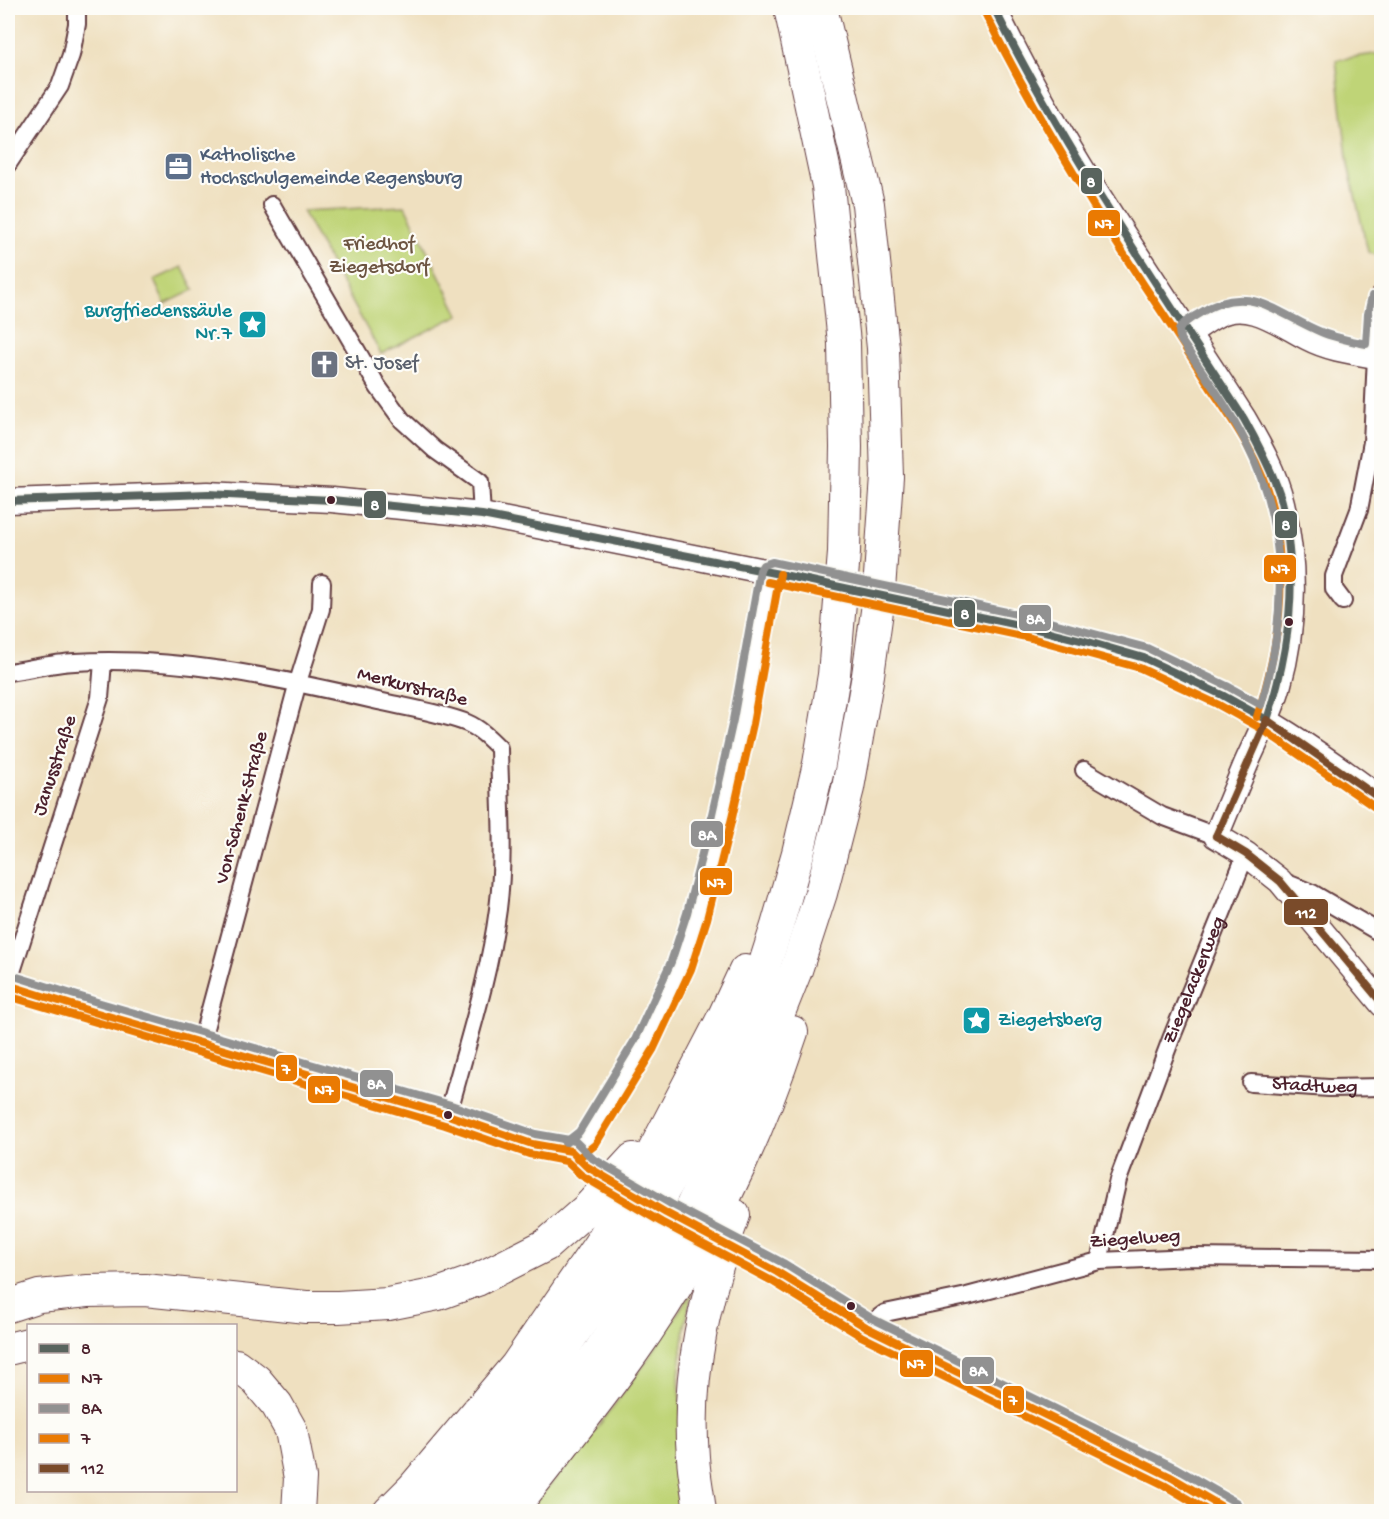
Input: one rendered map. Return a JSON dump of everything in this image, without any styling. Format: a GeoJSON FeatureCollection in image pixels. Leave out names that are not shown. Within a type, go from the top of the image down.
{"type":"FeatureCollection","features":[{"type":"Feature","properties":{"kind":"highway"},"geometry":{"type":"LineString","coordinates":[[427,1512],[492,1442],[533,1392],[628,1254],[708,1111],[742,1032],[777,927],[798,853],[819,764],[834,675],[844,553],[846,447],[844,343],[828,186],[790,8]]}},
{"type":"Feature","properties":{"kind":"highway"},"geometry":{"type":"LineString","coordinates":[[468,1512],[510,1467],[600,1351],[689,1212],[760,1060],[796,970],[821,893],[848,789],[878,604],[887,477],[883,348],[868,204],[821,8]]}},
{"type":"Feature","properties":{"kind":"highway"},"geometry":{"type":"LineString","coordinates":[[389,1512],[413,1488],[516,1366],[601,1242],[645,1168],[724,1016],[754,951],[773,893],[798,853]]}},
{"type":"Feature","properties":{"kind":"highway"},"geometry":{"type":"LineString","coordinates":[[510,1512],[630,1356],[670,1295],[743,1161],[775,1083],[813,969],[826,921],[821,893]]}},
{"type":"Feature","properties":{"kind":"highway"},"geometry":{"type":"LineString","coordinates":[[700,1512],[693,1456],[692,1411],[694,1376],[702,1323],[718,1259],[774,1105],[775,1083]]}},
{"type":"Feature","properties":{"kind":"highway"},"geometry":{"type":"LineString","coordinates":[[8,1306],[39,1296],[88,1291],[145,1290],[306,1307],[388,1304],[438,1294],[477,1280],[546,1245],[587,1209],[669,1121]]}},
{"type":"Feature","properties":{"kind":"highway"},"geometry":{"type":"LineString","coordinates":[[8,1349],[27,1344]]}},
{"type":"Feature","properties":{"kind":"highway"},"geometry":{"type":"LineString","coordinates":[[237,1366],[256,1380],[277,1405],[291,1430],[300,1478],[298,1512]]}},
{"type":"Feature","properties":{"kind":"street"},"geometry":{"type":"LineString","coordinates":[[8,164],[60,86],[71,55],[77,24],[77,8]]}},
{"type":"Feature","properties":{"kind":"street"},"geometry":{"type":"LineString","coordinates":[[994,8],[1031,81],[1074,155],[1244,419],[1263,452],[1281,501],[1291,565],[1290,622],[1281,675],[1267,720],[1216,836]]}},
{"type":"Feature","properties":{"kind":"street"},"geometry":{"type":"LineString","coordinates":[[272,205],[378,387],[402,420],[435,450],[480,482],[482,515]]}},
{"type":"Feature","properties":{"kind":"street"},"geometry":{"type":"LineString","coordinates":[[1342,601],[1335,589],[1334,576],[1359,510],[1372,442],[1378,315],[1382,298]]}},
{"type":"Feature","properties":{"kind":"street"},"geometry":{"type":"LineString","coordinates":[[1189,333],[1217,314],[1230,310],[1252,310],[1274,317],[1309,339],[1338,349],[1376,356]]}},
{"type":"Feature","properties":{"kind":"street"},"geometry":{"type":"LineString","coordinates":[[8,501],[208,494],[332,500],[482,515],[770,572],[1033,628],[1144,658],[1229,699],[1267,720],[1382,800]]}},
{"type":"Feature","properties":{"kind":"street"},"geometry":{"type":"LineString","coordinates":[[579,1158],[587,1139],[644,1045],[681,966],[697,915],[722,816],[743,722],[770,572]]}},
{"type":"Feature","properties":{"kind":"street","name":"Von-Schenk-Straße"},"geometry":{"type":"LineString","coordinates":[[201,1043],[298,682],[321,609],[322,583]]}},
{"type":"Feature","properties":{"kind":"street","name":"Merkurstraße"},"geometry":{"type":"LineString","coordinates":[[8,672],[75,662],[148,663],[197,667],[298,682],[468,723],[485,734],[499,748],[502,844],[498,910],[484,980],[448,1115]]}},
{"type":"Feature","properties":{"kind":"street","name":"Janusstraße"},"geometry":{"type":"LineString","coordinates":[[8,984],[100,698],[103,662]]}},
{"type":"Feature","properties":{"kind":"street"},"geometry":{"type":"LineString","coordinates":[[1084,770],[1162,816],[1216,836],[1246,854],[1280,881],[1382,1004]]}},
{"type":"Feature","properties":{"kind":"street","name":"Ziegelackerweg"},"geometry":{"type":"LineString","coordinates":[[1099,1261],[1118,1180],[1171,1039],[1246,854]]}},
{"type":"Feature","properties":{"kind":"street"},"geometry":{"type":"LineString","coordinates":[[1280,881],[1312,893],[1382,934]]}},
{"type":"Feature","properties":{"kind":"street"},"geometry":{"type":"LineString","coordinates":[[8,984],[448,1115],[579,1158],[666,1213],[765,1265],[866,1327],[1169,1476],[1232,1512]]}},
{"type":"Feature","properties":{"kind":"street","name":"Stadtweg"},"geometry":{"type":"LineString","coordinates":[[1251,1083],[1329,1089],[1382,1087]]}},
{"type":"Feature","properties":{"kind":"street","name":"Ziegelweg"},"geometry":{"type":"LineString","coordinates":[[866,1327],[885,1313],[967,1296],[1099,1261],[1192,1257],[1382,1258]]}},
{"type":"Feature","properties":{"kind":"green space"},"geometry":{"type":"Polygon","coordinates":[[[1382,53],[1381,257],[1368,252],[1348,165],[1336,60],[1382,53]]]}},
{"type":"Feature","properties":{"kind":"green space","name":"Friedhof Ziegetsdorf"},"geometry":{"type":"Polygon","coordinates":[[[405,206],[459,315],[381,354],[302,211],[405,206]]]}},
{"type":"Feature","properties":{"kind":"green space"},"geometry":{"type":"Polygon","coordinates":[[[182,267],[194,290],[165,304],[154,280],[182,267]]]}},
{"type":"Feature","properties":{"kind":"green space"},"geometry":{"type":"Polygon","coordinates":[[[692,1291],[679,1376],[686,1511],[525,1512],[577,1455],[646,1362],[692,1291]]]}},
{"type":"Feature","properties":{"kind":"transit line","name":"8"},"geometry":{"type":"LineString","coordinates":[[994,8],[1082,166],[1244,419],[1281,498],[1290,562],[1290,608],[1284,653],[1267,720]]}},
{"type":"Feature","properties":{"kind":"transit line","name":"N7"},"geometry":{"type":"LineString","coordinates":[[985,13],[1081,186],[1239,431],[1268,491],[1277,534],[1281,586],[1276,639],[1257,717]]}},
{"type":"Feature","properties":{"kind":"transit line","name":"8A"},"geometry":{"type":"LineString","coordinates":[[565,1143],[579,1132],[635,1040],[671,962],[687,913],[712,814],[733,720],[760,570],[763,565],[772,562],[1035,618],[1147,648],[1261,705],[1276,639],[1279,605],[1276,539],[1270,507],[1260,474],[1239,429],[1180,339],[1179,330],[1188,320],[1217,304],[1233,300],[1248,300],[1276,310],[1326,334],[1366,344],[1372,296]]}},
{"type":"Feature","properties":{"kind":"transit line","name":"8"},"geometry":{"type":"LineString","coordinates":[[8,501],[208,494],[332,500],[482,515],[779,574],[1085,641],[1144,658],[1222,695],[1267,720]]}},
{"type":"Feature","properties":{"kind":"transit line","name":"N7"},"geometry":{"type":"LineString","coordinates":[[577,1159],[595,1145],[653,1050],[691,969],[707,919],[732,818],[753,724],[780,574]]}},
{"type":"Feature","properties":{"kind":"transit line","name":"N7"},"geometry":{"type":"LineString","coordinates":[[768,582],[1031,638],[1140,668],[1217,704],[1262,729],[1376,808]]}},
{"type":"Feature","properties":{"kind":"transit line","name":"112"},"geometry":{"type":"LineString","coordinates":[[1267,720],[1382,800]]}},
{"type":"Feature","properties":{"kind":"transit line","name":"112"},"geometry":{"type":"LineString","coordinates":[[1216,836],[1267,720]]}},
{"type":"Feature","properties":{"kind":"transit line","name":"112"},"geometry":{"type":"LineString","coordinates":[[1216,836],[1246,854],[1280,881],[1382,1003]]}},
{"type":"Feature","properties":{"kind":"transit line","name":"8A"},"geometry":{"type":"LineString","coordinates":[[11,975],[451,1105],[535,1134],[575,1141],[592,1158],[671,1204],[783,1263],[871,1318],[1174,1467],[1237,1503]]}},
{"type":"Feature","properties":{"kind":"transit line","name":"7"},"geometry":{"type":"LineString","coordinates":[[8,985],[448,1115],[532,1144],[571,1151],[586,1166],[666,1213],[777,1272],[866,1327],[1169,1476],[1231,1512]]}},
{"type":"Feature","properties":{"kind":"transit line","name":"N7"},"geometry":{"type":"LineString","coordinates":[[8,996],[445,1125],[529,1154],[566,1161],[581,1175],[661,1222],[772,1281],[861,1336],[1164,1485],[1210,1512]]}},
{"type":"Feature","properties":{"kind":"place","name":"Katholische Hochschulgemeinde Regensburg"},"geometry":{"type":"Point","coordinates":[179,167]}},
{"type":"Feature","properties":{"kind":"place","name":"Burgfriedenssäule Nr.7"},"geometry":{"type":"Point","coordinates":[253,324]}},
{"type":"Feature","properties":{"kind":"place","name":"St. Josef"},"geometry":{"type":"Point","coordinates":[324,364]}},
{"type":"Feature","properties":{"kind":"place","name":"Ziegetsberg"},"geometry":{"type":"Point","coordinates":[977,1021]}}]}
